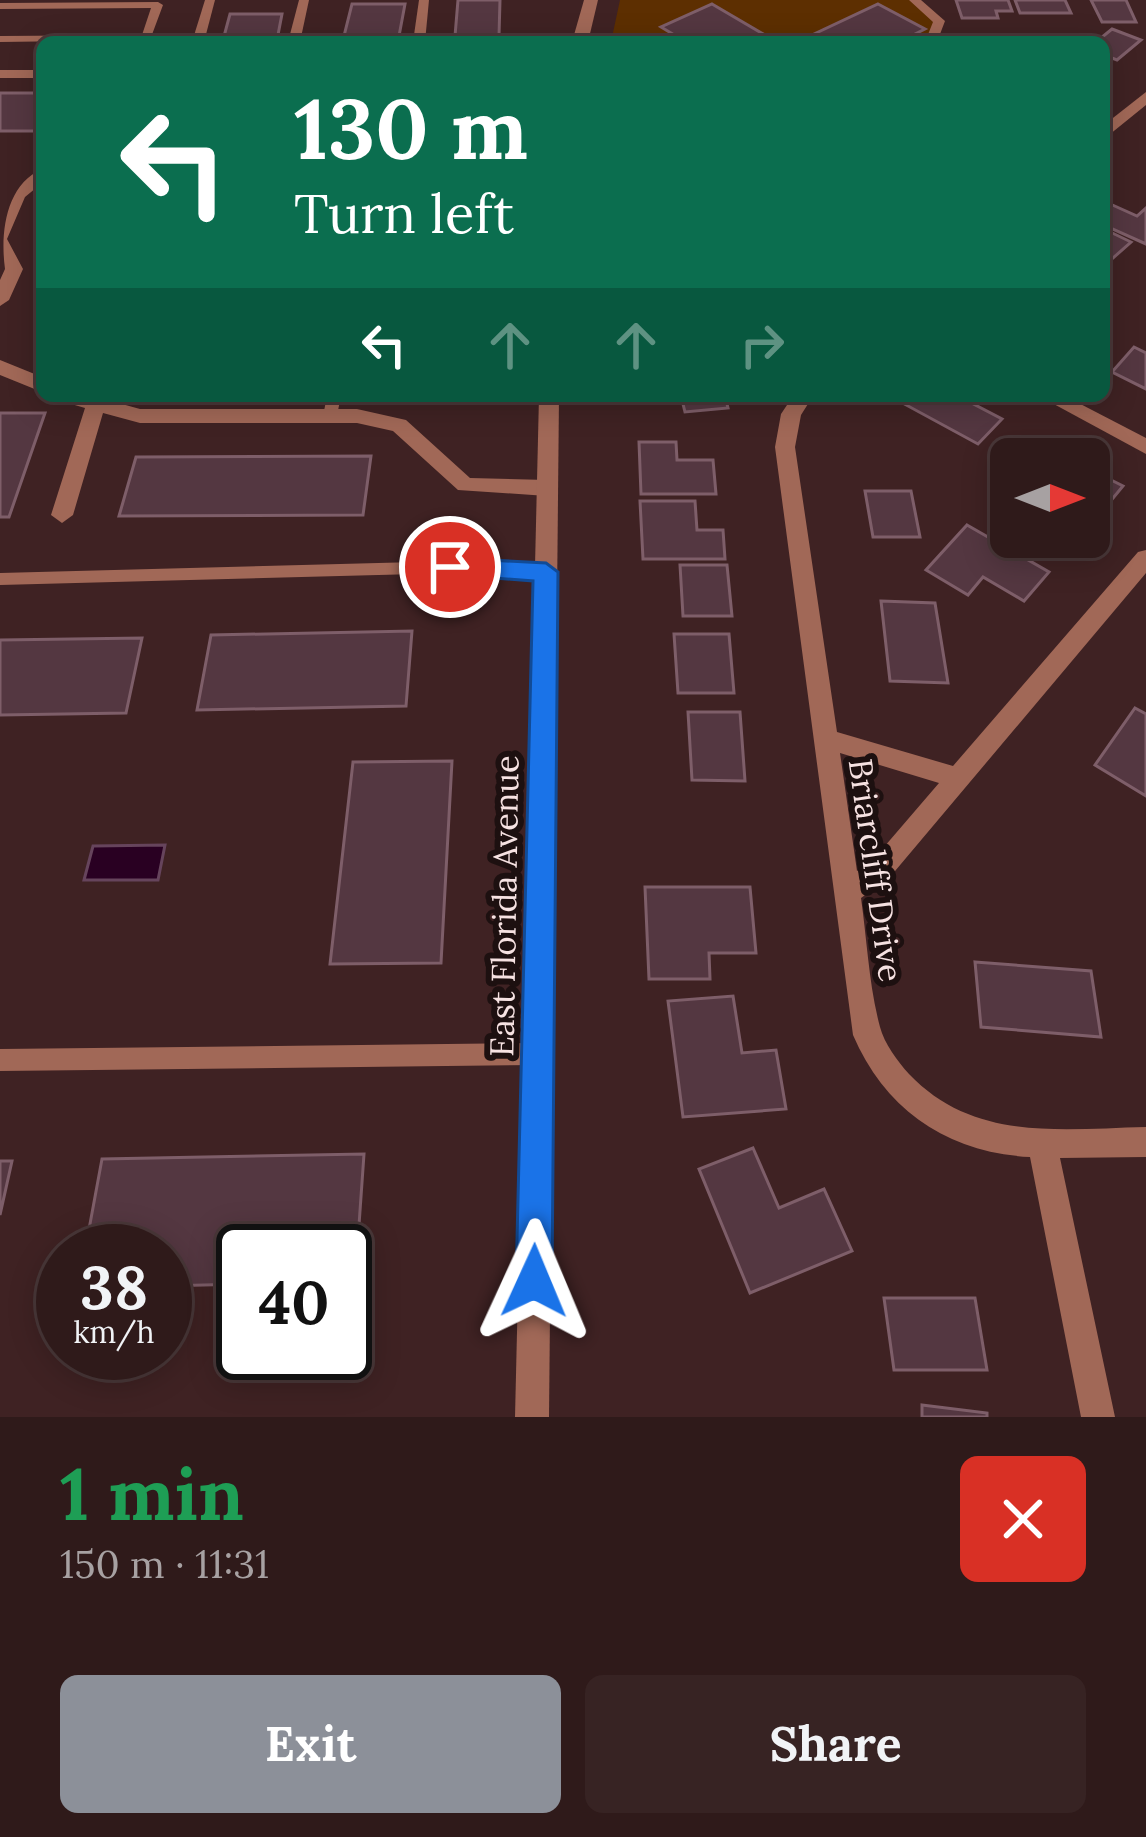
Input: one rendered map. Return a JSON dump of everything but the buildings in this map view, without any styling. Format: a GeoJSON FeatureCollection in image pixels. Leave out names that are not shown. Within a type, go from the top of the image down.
{"type":"FeatureCollection","features":[{"type":"Feature","properties":{"kind":"street"},"geometry":{"type":"LineString","coordinates":[[582,36],[592,0]]}},
{"type":"Feature","properties":{"kind":"street"},"geometry":{"type":"LineString","coordinates":[[1110,129],[1146,97]]}},
{"type":"Feature","properties":{"kind":"street"},"geometry":{"type":"LineString","coordinates":[[1125,116],[1146,116]]}},
{"type":"Feature","properties":{"kind":"street"},"geometry":{"type":"LineString","coordinates":[[2,291],[14,269],[0,240],[17,195],[36,179]]}},
{"type":"Feature","properties":{"kind":"street"},"geometry":{"type":"LineString","coordinates":[[0,367],[36,382]]}},
{"type":"Feature","properties":{"kind":"street"},"geometry":{"type":"LineString","coordinates":[[89,402],[332,406],[399,425],[465,485],[547,488]]}},
{"type":"Feature","properties":{"kind":"street","name":"East Florida Avenue"},"geometry":{"type":"LineString","coordinates":[[532,1417],[549,402]]}},
{"type":"Feature","properties":{"kind":"street","name":"Briarcliff Drive"},"geometry":{"type":"LineString","coordinates":[[799,402],[791,413],[785,447],[867,1035],[899,1088],[938,1122],[969,1136],[1042,1143],[1146,1142]]}},
{"type":"Feature","properties":{"kind":"street"},"geometry":{"type":"LineString","coordinates":[[1060,402],[1146,447]]}},
{"type":"Feature","properties":{"kind":"street"},"geometry":{"type":"LineString","coordinates":[[62,515],[96,404]]}},
{"type":"Feature","properties":{"kind":"street"},"geometry":{"type":"LineString","coordinates":[[846,893],[881,869],[1146,558]]}},
{"type":"Feature","properties":{"kind":"street"},"geometry":{"type":"LineString","coordinates":[[824,738],[957,778]]}},
{"type":"Feature","properties":{"kind":"street"},"geometry":{"type":"LineString","coordinates":[[1042,1143],[1098,1417]]}},
{"type":"Feature","properties":{"kind":"lane"},"geometry":{"type":"LineString","coordinates":[[200,36],[210,0]]}},
{"type":"Feature","properties":{"kind":"lane"},"geometry":{"type":"LineString","coordinates":[[296,36],[304,0]]}},
{"type":"Feature","properties":{"kind":"lane"},"geometry":{"type":"LineString","coordinates":[[420,36],[424,0]]}},
{"type":"Feature","properties":{"kind":"lane"},"geometry":{"type":"LineString","coordinates":[[914,0],[939,21],[933,36]]}},
{"type":"Feature","properties":{"kind":"lane"},"geometry":{"type":"LineString","coordinates":[[0,6],[158,5],[146,36]]}},
{"type":"Feature","properties":{"kind":"lane"},"geometry":{"type":"LineString","coordinates":[[0,39],[36,39]]}},
{"type":"Feature","properties":{"kind":"lane"},"geometry":{"type":"LineString","coordinates":[[0,74],[36,74]]}},
{"type":"Feature","properties":{"kind":"lane"},"geometry":{"type":"LineString","coordinates":[[0,579],[493,566],[546,572]]}},
{"type":"Feature","properties":{"kind":"lane"},"geometry":{"type":"LineString","coordinates":[[0,1060],[538,1054]]}},
{"type":"Feature","properties":{"kind":"shaded area"},"geometry":{"type":"Polygon","coordinates":[[[620,0],[914,0],[939,21],[933,36],[911,36],[924,29],[766,36],[712,5],[662,28],[676,36],[612,36],[620,0]]]}},
{"type":"Feature","properties":{"kind":"shaded area"},"geometry":{"type":"Polygon","coordinates":[[[165,845],[158,880],[84,880],[93,846],[165,845]]]}},
{"type":"Feature","properties":{"kind":"route"},"geometry":{"type":"LineString","coordinates":[[450,567],[546,572],[534,1281]]}}]}
